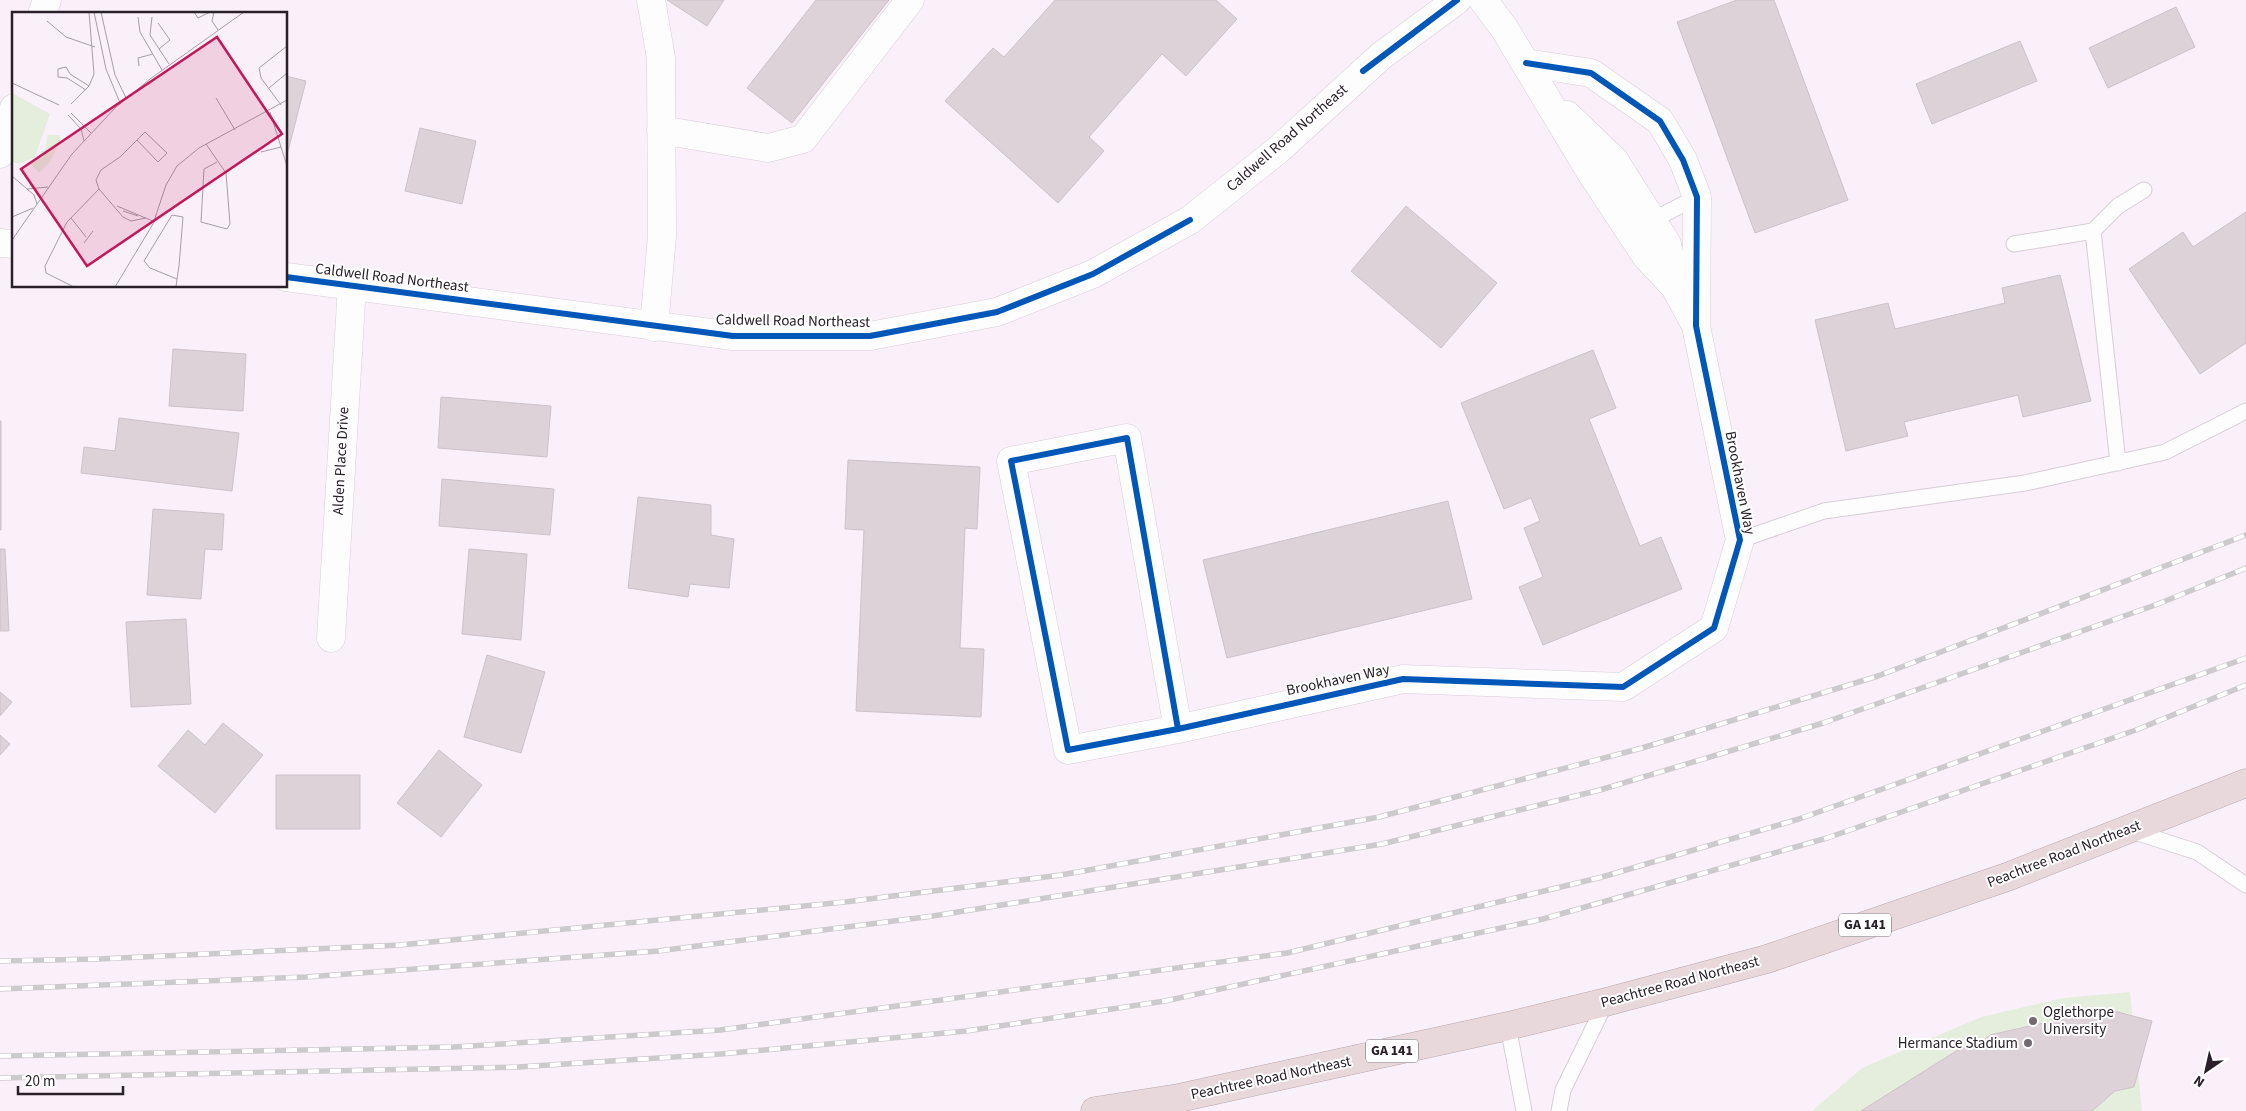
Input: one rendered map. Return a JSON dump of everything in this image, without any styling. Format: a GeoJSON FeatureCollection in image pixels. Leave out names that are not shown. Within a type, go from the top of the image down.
{"type":"FeatureCollection","features":[{"type":"Feature","properties":{"kind":"highway","name":"Peachtree Road Northeast"},"geometry":{"type":"LineString","coordinates":[[1109,1110],[1179,1098],[1508,1026],[1767,959],[2007,877],[2246,783]]}},
{"type":"Feature","properties":{"kind":"street"},"geometry":{"type":"LineString","coordinates":[[650,0],[661,58],[662,130],[662,236],[654,327]]}},
{"type":"Feature","properties":{"kind":"street"},"geometry":{"type":"LineString","coordinates":[[662,130],[768,148],[803,139],[910,0]]}},
{"type":"Feature","properties":{"kind":"street","name":"Caldwell Road Northeast"},"geometry":{"type":"LineString","coordinates":[[288,277],[574,313],[654,327],[733,336],[870,336],[997,312],[1093,274],[1190,220],[1278,150],[1369,66],[1457,0]]}},
{"type":"Feature","properties":{"kind":"street","name":"Brookhaven Way"},"geometry":{"type":"LineString","coordinates":[[1483,0],[1526,63],[1590,171],[1641,226],[1646,256],[1675,287],[1696,326]]}},
{"type":"Feature","properties":{"kind":"street","name":"Brookhaven Way"},"geometry":{"type":"LineString","coordinates":[[1178,729],[1127,438],[1011,461],[1068,750],[1178,729],[1403,679],[1623,687],[1714,628],[1740,540],[1696,326],[1697,196],[1683,160],[1660,121],[1592,72],[1526,63]]}},
{"type":"Feature","properties":{"kind":"street"},"geometry":{"type":"LineString","coordinates":[[0,154],[12,115]]}},
{"type":"Feature","properties":{"kind":"street","name":"Alden Place Drive"},"geometry":{"type":"LineString","coordinates":[[331,638],[352,285]]}},
{"type":"Feature","properties":{"kind":"lane"},"geometry":{"type":"LineString","coordinates":[[2014,244],[2093,231],[2118,206],[2144,190]]}},
{"type":"Feature","properties":{"kind":"lane"},"geometry":{"type":"LineString","coordinates":[[1641,226],[1697,196]]}},
{"type":"Feature","properties":{"kind":"lane"},"geometry":{"type":"LineString","coordinates":[[2093,231],[2118,463]]}},
{"type":"Feature","properties":{"kind":"lane"},"geometry":{"type":"LineString","coordinates":[[1740,540],[1824,511],[2025,483],[2165,452],[2246,411]]}},
{"type":"Feature","properties":{"kind":"lane"},"geometry":{"type":"LineString","coordinates":[[2127,830],[2197,852],[2246,886]]}},
{"type":"Feature","properties":{"kind":"lane"},"geometry":{"type":"LineString","coordinates":[[1559,1111],[1563,1090],[1606,1002]]}},
{"type":"Feature","properties":{"kind":"lane"},"geometry":{"type":"LineString","coordinates":[[1508,1026],[1524,1111]]}},
{"type":"Feature","properties":{"kind":"green space","name":"Hermance Stadium"},"geometry":{"type":"Polygon","coordinates":[[[2130,992],[2142,1111],[1812,1111],[1862,1068],[1981,1017],[2063,998],[2130,992]]]}},
{"type":"Feature","properties":{"kind":"building"},"geometry":{"type":"Polygon","coordinates":[[[667,0],[724,0],[707,26],[667,0]]]}},
{"type":"Feature","properties":{"kind":"building"},"geometry":{"type":"Polygon","coordinates":[[[816,0],[889,0],[792,123],[747,88],[816,0]]]}},
{"type":"Feature","properties":{"kind":"building"},"geometry":{"type":"Polygon","coordinates":[[[1055,0],[1216,0],[1237,19],[1186,76],[1162,54],[1089,137],[1104,151],[1058,203],[945,101],[993,48],[1004,57],[1055,0]]]}},
{"type":"Feature","properties":{"kind":"building"},"geometry":{"type":"Polygon","coordinates":[[[1737,0],[1774,0],[1848,200],[1755,233],[1677,22],[1737,0]]]}},
{"type":"Feature","properties":{"kind":"building"},"geometry":{"type":"Polygon","coordinates":[[[2176,7],[2195,47],[2108,88],[2089,48],[2176,7]]]}},
{"type":"Feature","properties":{"kind":"building"},"geometry":{"type":"Polygon","coordinates":[[[2020,41],[2037,81],[1932,124],[1916,84],[2020,41]]]}},
{"type":"Feature","properties":{"kind":"building"},"geometry":{"type":"Polygon","coordinates":[[[288,76],[306,81],[288,151],[288,76]]]}},
{"type":"Feature","properties":{"kind":"building"},"geometry":{"type":"Polygon","coordinates":[[[420,128],[476,141],[462,204],[405,191],[420,128]]]}},
{"type":"Feature","properties":{"kind":"building"},"geometry":{"type":"Polygon","coordinates":[[[1406,206],[1497,283],[1441,348],[1351,271],[1406,206]]]}},
{"type":"Feature","properties":{"kind":"building"},"geometry":{"type":"Polygon","coordinates":[[[2246,212],[2246,343],[2200,374],[2129,269],[2183,232],[2193,247],[2246,212]]]}},
{"type":"Feature","properties":{"kind":"building"},"geometry":{"type":"Polygon","coordinates":[[[2060,275],[2091,401],[2023,417],[2018,395],[1904,422],[1908,436],[1846,451],[1815,320],[1888,303],[1895,329],[2005,303],[2002,288],[2060,275]]]}},
{"type":"Feature","properties":{"kind":"building"},"geometry":{"type":"Polygon","coordinates":[[[173,349],[246,354],[243,411],[169,406],[173,349]]]}},
{"type":"Feature","properties":{"kind":"building"},"geometry":{"type":"Polygon","coordinates":[[[1593,350],[1616,408],[1589,419],[1640,546],[1661,537],[1682,589],[1543,645],[1519,587],[1543,577],[1524,528],[1540,521],[1531,498],[1504,509],[1461,403],[1593,350]]]}},
{"type":"Feature","properties":{"kind":"building"},"geometry":{"type":"Polygon","coordinates":[[[441,397],[551,406],[547,457],[438,448],[441,397]]]}},
{"type":"Feature","properties":{"kind":"building"},"geometry":{"type":"Polygon","coordinates":[[[119,418],[239,433],[232,491],[81,473],[84,447],[115,451],[119,418]]]}},
{"type":"Feature","properties":{"kind":"building"},"geometry":{"type":"Polygon","coordinates":[[[1,421],[1,530],[0,530],[1,421]]]}},
{"type":"Feature","properties":{"kind":"building"},"geometry":{"type":"Polygon","coordinates":[[[848,460],[980,467],[977,529],[965,528],[960,648],[984,649],[981,717],[856,711],[864,530],[845,529],[848,460]]]}},
{"type":"Feature","properties":{"kind":"building"},"geometry":{"type":"Polygon","coordinates":[[[442,479],[554,489],[550,535],[439,526],[442,479]]]}},
{"type":"Feature","properties":{"kind":"building"},"geometry":{"type":"Polygon","coordinates":[[[638,497],[711,505],[711,535],[734,539],[729,588],[690,584],[688,597],[628,588],[638,497]]]}},
{"type":"Feature","properties":{"kind":"building"},"geometry":{"type":"Polygon","coordinates":[[[1448,501],[1472,599],[1227,658],[1203,560],[1448,501]]]}},
{"type":"Feature","properties":{"kind":"building"},"geometry":{"type":"Polygon","coordinates":[[[153,509],[224,514],[222,550],[205,549],[201,599],[147,595],[153,509]]]}},
{"type":"Feature","properties":{"kind":"building"},"geometry":{"type":"Polygon","coordinates":[[[0,549],[5,549],[9,631],[0,631],[0,549]]]}},
{"type":"Feature","properties":{"kind":"building"},"geometry":{"type":"Polygon","coordinates":[[[469,549],[527,554],[521,640],[462,634],[469,549]]]}},
{"type":"Feature","properties":{"kind":"building"},"geometry":{"type":"Polygon","coordinates":[[[186,619],[191,704],[131,707],[126,622],[186,619]]]}},
{"type":"Feature","properties":{"kind":"building"},"geometry":{"type":"Polygon","coordinates":[[[487,655],[545,672],[521,753],[464,737],[487,655]]]}},
{"type":"Feature","properties":{"kind":"building"},"geometry":{"type":"Polygon","coordinates":[[[0,692],[12,702],[0,716],[0,692]]]}},
{"type":"Feature","properties":{"kind":"building"},"geometry":{"type":"Polygon","coordinates":[[[223,723],[263,755],[215,813],[158,766],[188,730],[205,745],[223,723]]]}},
{"type":"Feature","properties":{"kind":"building"},"geometry":{"type":"Polygon","coordinates":[[[0,735],[10,744],[0,755],[0,735]]]}},
{"type":"Feature","properties":{"kind":"building"},"geometry":{"type":"Polygon","coordinates":[[[439,750],[482,785],[441,837],[397,803],[439,750]]]}},
{"type":"Feature","properties":{"kind":"building"},"geometry":{"type":"Polygon","coordinates":[[[276,775],[360,775],[360,829],[276,829],[276,775]]]}},
{"type":"Feature","properties":{"kind":"building","name":"Hermance Stadium"},"geometry":{"type":"Polygon","coordinates":[[[2106,1009],[2152,1021],[2134,1087],[2115,1091],[2092,1111],[1861,1111],[1961,1048],[1979,1044],[1990,1035],[2106,1009]]]}},
{"type":"Feature","properties":{"kind":"railway"},"geometry":{"type":"LineString","coordinates":[[0,961],[98,959],[400,945],[845,902],[1061,875],[1379,817],[1642,748],[1878,676],[2246,535]]}},
{"type":"Feature","properties":{"kind":"railway"},"geometry":{"type":"LineString","coordinates":[[0,989],[306,977],[658,951],[933,916],[1382,844],[1600,790],[1823,723],[2158,604],[2246,568]]}},
{"type":"Feature","properties":{"kind":"railway"},"geometry":{"type":"LineString","coordinates":[[0,1056],[454,1047],[720,1030],[1287,953],[1602,877],[1799,819],[2246,658]]}},
{"type":"Feature","properties":{"kind":"railway"},"geometry":{"type":"LineString","coordinates":[[0,1078],[518,1067],[721,1054],[966,1031],[1165,1001],[1543,919],[1827,838],[2136,730],[2246,685]]}},
{"type":"Feature","properties":{"kind":"cycle path"},"geometry":{"type":"LineString","coordinates":[[1363,71],[1457,0]]}},
{"type":"Feature","properties":{"kind":"cycle path"},"geometry":{"type":"LineString","coordinates":[[1178,729],[1127,438],[1011,461],[1068,750],[1178,729],[1403,679],[1623,687],[1714,628],[1740,540],[1696,326],[1697,197],[1683,160],[1660,121],[1591,73],[1526,63]]}},
{"type":"Feature","properties":{"kind":"cycle path"},"geometry":{"type":"LineString","coordinates":[[288,277],[733,336],[870,336],[997,312],[1093,274],[1190,220]]}},
{"type":"Feature","properties":{"kind":"place","name":"Oglethorpe University"},"geometry":{"type":"Point","coordinates":[2033,1021]}},
{"type":"Feature","properties":{"kind":"place","name":"Hermance Stadium"},"geometry":{"type":"Point","coordinates":[2028,1043]}}]}
